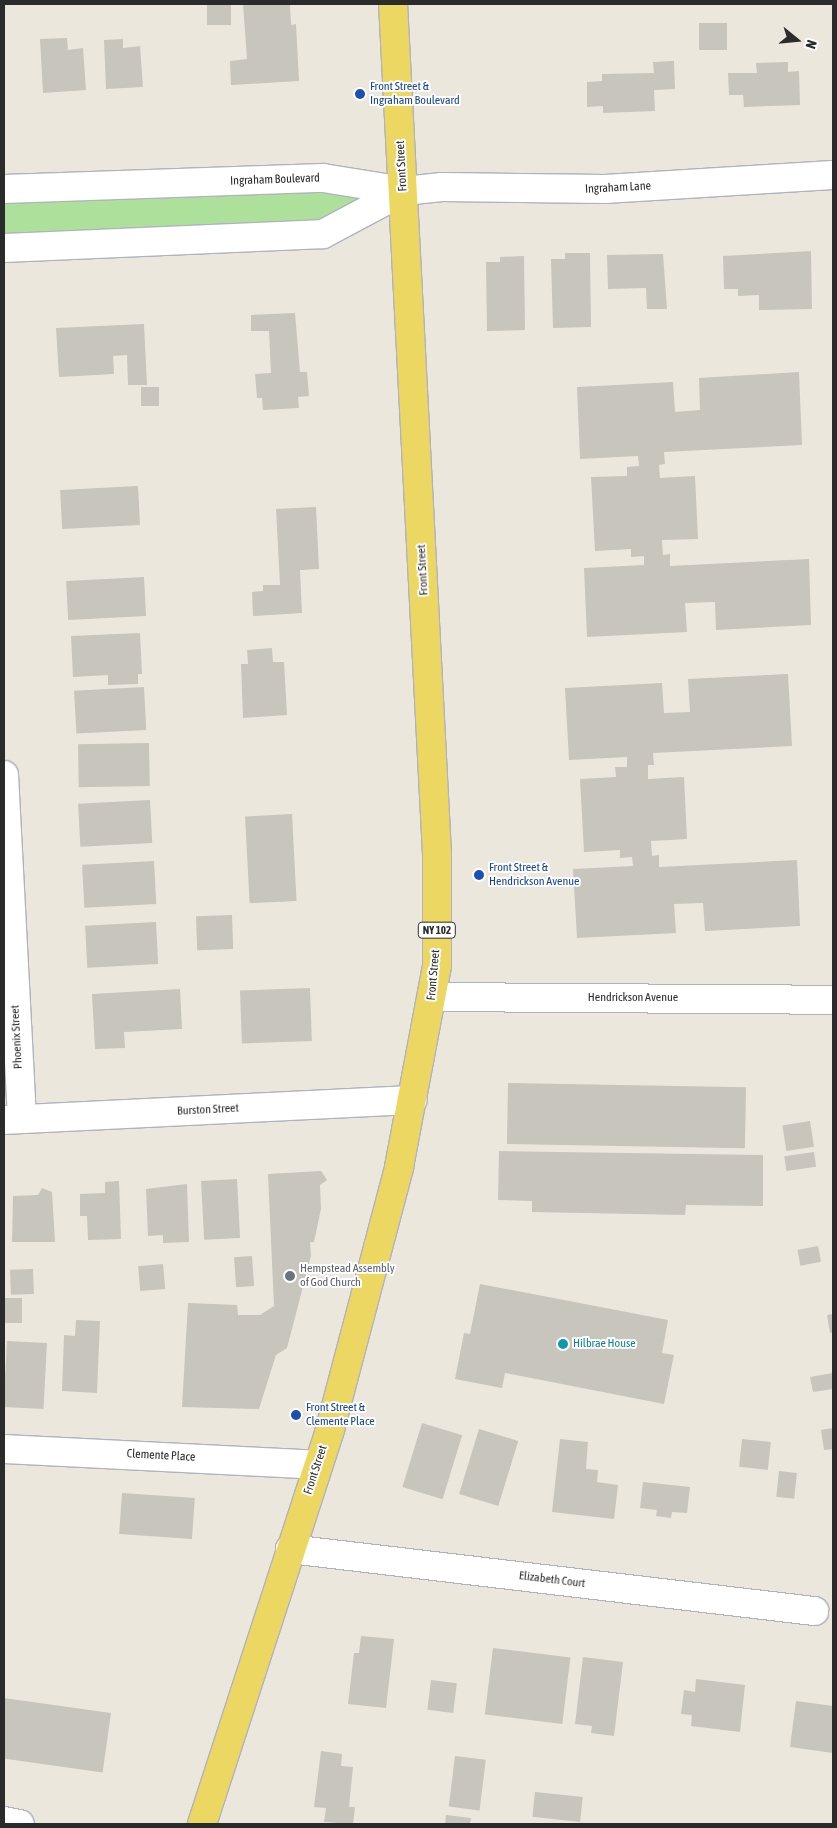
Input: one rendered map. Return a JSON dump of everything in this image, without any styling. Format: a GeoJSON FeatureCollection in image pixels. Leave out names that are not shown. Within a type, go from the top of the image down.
{"type":"FeatureCollection","features":[{"type":"Feature","properties":{"kind":"main road","name":"Front Street"},"geometry":{"type":"LineString","coordinates":[[202,1824],[318,1465],[399,1167],[437,966],[437,854],[393,4]]}},
{"type":"Feature","properties":{"kind":"street","name":"Ingraham Lane"},"geometry":{"type":"LineString","coordinates":[[404,190],[442,187],[605,189],[833,175]]}},
{"type":"Feature","properties":{"kind":"street","name":"Ingraham Boulevard"},"geometry":{"type":"LineString","coordinates":[[4,189],[323,178],[404,190]]}},
{"type":"Feature","properties":{"kind":"street"},"geometry":{"type":"LineString","coordinates":[[4,248],[324,234],[404,190]]}},
{"type":"Feature","properties":{"kind":"street","name":"Phoenix Street"},"geometry":{"type":"LineString","coordinates":[[4,775],[13,1119]]}},
{"type":"Feature","properties":{"kind":"street","name":"Hendrickson Avenue"},"geometry":{"type":"LineString","coordinates":[[432,997],[833,1000]]}},
{"type":"Feature","properties":{"kind":"street","name":"Burston Street"},"geometry":{"type":"LineString","coordinates":[[13,1119],[413,1100]]}},
{"type":"Feature","properties":{"kind":"street","name":"Clemente Place"},"geometry":{"type":"LineString","coordinates":[[4,1449],[318,1465]]}},
{"type":"Feature","properties":{"kind":"street","name":"Elizabeth Court"},"geometry":{"type":"LineString","coordinates":[[290,1549],[814,1611]]}},
{"type":"Feature","properties":{"kind":"street"},"geometry":{"type":"LineString","coordinates":[[4,1821],[20,1824]]}},
{"type":"Feature","properties":{"kind":"green space"},"geometry":{"type":"Polygon","coordinates":[[[4,189],[404,191],[323,234],[4,248],[4,189]]]}},
{"type":"Feature","properties":{"kind":"building"},"geometry":{"type":"Polygon","coordinates":[[[207,4],[231,4],[231,25],[207,25],[207,4]]]}},
{"type":"Feature","properties":{"kind":"building"},"geometry":{"type":"Polygon","coordinates":[[[243,4],[290,4],[291,25],[296,24],[299,81],[231,85],[230,61],[247,59],[243,4]]]}},
{"type":"Feature","properties":{"kind":"building"},"geometry":{"type":"Polygon","coordinates":[[[699,23],[727,23],[727,50],[699,50],[699,23]]]}},
{"type":"Feature","properties":{"kind":"building"},"geometry":{"type":"Polygon","coordinates":[[[67,38],[68,50],[83,48],[86,90],[43,93],[40,39],[67,38]]]}},
{"type":"Feature","properties":{"kind":"building"},"geometry":{"type":"Polygon","coordinates":[[[123,39],[123,48],[140,46],[143,87],[106,89],[104,40],[123,39]]]}},
{"type":"Feature","properties":{"kind":"building"},"geometry":{"type":"Polygon","coordinates":[[[674,61],[675,89],[654,90],[655,111],[603,113],[603,106],[587,107],[587,82],[602,81],[602,74],[654,73],[653,62],[674,61]]]}},
{"type":"Feature","properties":{"kind":"building"},"geometry":{"type":"Polygon","coordinates":[[[788,62],[788,72],[799,71],[800,105],[744,107],[743,95],[729,95],[728,73],[757,73],[756,63],[788,62]]]}},
{"type":"Feature","properties":{"kind":"building"},"geometry":{"type":"Polygon","coordinates":[[[811,251],[812,309],[759,310],[759,295],[738,296],[738,289],[724,289],[723,256],[811,251]]]}},
{"type":"Feature","properties":{"kind":"building"},"geometry":{"type":"Polygon","coordinates":[[[565,253],[590,253],[591,327],[553,328],[551,259],[565,259],[565,253]]]}},
{"type":"Feature","properties":{"kind":"building"},"geometry":{"type":"Polygon","coordinates":[[[663,254],[667,309],[647,309],[646,288],[608,289],[607,255],[663,254]]]}},
{"type":"Feature","properties":{"kind":"building"},"geometry":{"type":"Polygon","coordinates":[[[524,256],[525,330],[487,331],[486,262],[500,262],[500,257],[524,256]]]}},
{"type":"Feature","properties":{"kind":"building"},"geometry":{"type":"Polygon","coordinates":[[[295,313],[300,372],[307,372],[309,396],[298,397],[299,408],[263,410],[262,398],[257,398],[255,374],[271,373],[269,331],[251,331],[251,315],[295,313]]]}},
{"type":"Feature","properties":{"kind":"building"},"geometry":{"type":"Polygon","coordinates":[[[144,324],[147,385],[128,385],[127,355],[113,356],[114,374],[59,377],[56,328],[144,324]]]}},
{"type":"Feature","properties":{"kind":"building"},"geometry":{"type":"Polygon","coordinates":[[[799,372],[802,445],[664,452],[665,464],[659,465],[660,478],[695,476],[698,539],[662,540],[663,555],[670,554],[670,566],[809,559],[811,625],[716,630],[715,602],[685,603],[687,632],[587,637],[584,568],[644,565],[644,556],[631,557],[631,549],[595,551],[591,477],[627,476],[627,467],[639,466],[638,456],[580,459],[577,387],[673,382],[675,412],[700,410],[699,378],[799,372]]]}},
{"type":"Feature","properties":{"kind":"building"},"geometry":{"type":"Polygon","coordinates":[[[141,387],[159,387],[159,406],[141,406],[141,387]]]}},
{"type":"Feature","properties":{"kind":"building"},"geometry":{"type":"Polygon","coordinates":[[[138,486],[140,525],[62,529],[60,490],[138,486]]]}},
{"type":"Feature","properties":{"kind":"building"},"geometry":{"type":"Polygon","coordinates":[[[316,507],[319,569],[300,570],[302,613],[253,616],[252,592],[263,591],[263,585],[280,585],[276,509],[316,507]]]}},
{"type":"Feature","properties":{"kind":"building"},"geometry":{"type":"Polygon","coordinates":[[[144,577],[146,616],[68,620],[66,581],[144,577]]]}},
{"type":"Feature","properties":{"kind":"building"},"geometry":{"type":"Polygon","coordinates":[[[140,633],[142,674],[138,674],[138,684],[108,685],[108,675],[73,677],[71,636],[140,633]]]}},
{"type":"Feature","properties":{"kind":"building"},"geometry":{"type":"Polygon","coordinates":[[[272,648],[273,662],[284,662],[287,715],[243,718],[241,664],[248,664],[247,650],[272,648]]]}},
{"type":"Feature","properties":{"kind":"building"},"geometry":{"type":"Polygon","coordinates":[[[788,674],[792,746],[653,753],[654,765],[648,765],[648,779],[684,777],[687,839],[651,841],[652,856],[659,855],[659,867],[797,860],[800,926],[705,931],[703,903],[674,904],[676,933],[577,938],[573,869],[633,866],[632,857],[620,858],[620,850],[584,852],[580,779],[616,777],[615,767],[627,767],[627,757],[569,760],[565,688],[662,683],[664,713],[690,712],[688,679],[788,674]]]}},
{"type":"Feature","properties":{"kind":"building"},"geometry":{"type":"Polygon","coordinates":[[[144,687],[146,730],[76,734],[74,691],[144,687]]]}},
{"type":"Feature","properties":{"kind":"building"},"geometry":{"type":"Polygon","coordinates":[[[149,743],[150,786],[79,787],[78,744],[149,743]]]}},
{"type":"Feature","properties":{"kind":"building"},"geometry":{"type":"Polygon","coordinates":[[[150,800],[152,843],[80,847],[78,804],[150,800]]]}},
{"type":"Feature","properties":{"kind":"building"},"geometry":{"type":"Polygon","coordinates":[[[292,814],[297,901],[250,903],[245,816],[292,814]]]}},
{"type":"Feature","properties":{"kind":"building"},"geometry":{"type":"Polygon","coordinates":[[[154,861],[156,904],[84,908],[82,865],[154,861]]]}},
{"type":"Feature","properties":{"kind":"building"},"geometry":{"type":"Polygon","coordinates":[[[232,915],[233,949],[197,950],[196,916],[232,915]]]}},
{"type":"Feature","properties":{"kind":"building"},"geometry":{"type":"Polygon","coordinates":[[[156,922],[158,964],[87,968],[85,926],[156,922]]]}},
{"type":"Feature","properties":{"kind":"building"},"geometry":{"type":"Polygon","coordinates":[[[310,988],[312,1041],[242,1043],[240,990],[310,988]]]}},
{"type":"Feature","properties":{"kind":"building"},"geometry":{"type":"Polygon","coordinates":[[[180,989],[182,1029],[124,1032],[125,1048],[95,1049],[92,994],[180,989]]]}},
{"type":"Feature","properties":{"kind":"building"},"geometry":{"type":"Polygon","coordinates":[[[508,1083],[746,1087],[745,1148],[507,1144],[508,1083]]]}},
{"type":"Feature","properties":{"kind":"building"},"geometry":{"type":"Polygon","coordinates":[[[810,1121],[814,1147],[786,1151],[782,1125],[810,1121]]]}},
{"type":"Feature","properties":{"kind":"building"},"geometry":{"type":"Polygon","coordinates":[[[499,1151],[763,1155],[763,1206],[686,1205],[685,1215],[532,1212],[532,1201],[498,1200],[499,1151]]]}},
{"type":"Feature","properties":{"kind":"building"},"geometry":{"type":"Polygon","coordinates":[[[814,1152],[816,1167],[786,1171],[784,1156],[814,1152]]]}},
{"type":"Feature","properties":{"kind":"building","name":"Hempstead Assembly of God Church"},"geometry":{"type":"Polygon","coordinates":[[[321,1171],[327,1180],[320,1185],[321,1209],[314,1242],[310,1242],[311,1256],[287,1348],[276,1355],[259,1409],[182,1407],[188,1303],[237,1305],[238,1315],[260,1315],[274,1306],[268,1174],[321,1171]]]}},
{"type":"Feature","properties":{"kind":"building"},"geometry":{"type":"Polygon","coordinates":[[[237,1179],[240,1238],[204,1240],[201,1181],[237,1179]]]}},
{"type":"Feature","properties":{"kind":"building"},"geometry":{"type":"Polygon","coordinates":[[[119,1181],[121,1239],[88,1240],[87,1216],[80,1216],[80,1194],[105,1193],[105,1182],[119,1181]]]}},
{"type":"Feature","properties":{"kind":"building"},"geometry":{"type":"Polygon","coordinates":[[[187,1184],[189,1242],[163,1243],[163,1235],[148,1236],[146,1189],[187,1184]]]}},
{"type":"Feature","properties":{"kind":"building"},"geometry":{"type":"Polygon","coordinates":[[[42,1188],[52,1192],[55,1242],[12,1242],[13,1196],[38,1195],[42,1188]]]}},
{"type":"Feature","properties":{"kind":"building"},"geometry":{"type":"Polygon","coordinates":[[[818,1246],[821,1262],[800,1266],[797,1250],[818,1246]]]}},
{"type":"Feature","properties":{"kind":"building"},"geometry":{"type":"Polygon","coordinates":[[[252,1256],[254,1286],[236,1287],[234,1257],[252,1256]]]}},
{"type":"Feature","properties":{"kind":"building"},"geometry":{"type":"Polygon","coordinates":[[[163,1264],[165,1289],[140,1291],[138,1266],[163,1264]]]}},
{"type":"Feature","properties":{"kind":"building"},"geometry":{"type":"Polygon","coordinates":[[[33,1269],[34,1294],[11,1295],[10,1270],[33,1269]]]}},
{"type":"Feature","properties":{"kind":"building","name":"Hilbrae House"},"geometry":{"type":"Polygon","coordinates":[[[480,1284],[668,1320],[662,1353],[674,1355],[664,1404],[505,1373],[502,1388],[455,1379],[464,1333],[470,1334],[480,1284]]]}},
{"type":"Feature","properties":{"kind":"building"},"geometry":{"type":"Polygon","coordinates":[[[4,1298],[22,1298],[22,1323],[4,1323],[4,1298]]]}},
{"type":"Feature","properties":{"kind":"building"},"geometry":{"type":"Polygon","coordinates":[[[833,1314],[833,1332],[830,1333],[827,1315],[833,1314]]]}},
{"type":"Feature","properties":{"kind":"building"},"geometry":{"type":"Polygon","coordinates":[[[76,1320],[100,1321],[97,1393],[62,1391],[64,1335],[75,1336],[76,1320]]]}},
{"type":"Feature","properties":{"kind":"building"},"geometry":{"type":"Polygon","coordinates":[[[7,1341],[47,1343],[43,1409],[4,1407],[7,1341]]]}},
{"type":"Feature","properties":{"kind":"building"},"geometry":{"type":"Polygon","coordinates":[[[833,1373],[833,1389],[813,1392],[810,1377],[833,1373]]]}},
{"type":"Feature","properties":{"kind":"building"},"geometry":{"type":"Polygon","coordinates":[[[422,1423],[462,1435],[443,1499],[402,1487],[422,1423]]]}},
{"type":"Feature","properties":{"kind":"building"},"geometry":{"type":"Polygon","coordinates":[[[833,1428],[833,1449],[824,1450],[821,1430],[833,1428]]]}},
{"type":"Feature","properties":{"kind":"building"},"geometry":{"type":"Polygon","coordinates":[[[479,1429],[518,1441],[498,1506],[459,1494],[479,1429]]]}},
{"type":"Feature","properties":{"kind":"building"},"geometry":{"type":"Polygon","coordinates":[[[560,1439],[588,1442],[586,1469],[598,1470],[597,1482],[618,1485],[614,1519],[552,1512],[560,1439]]]}},
{"type":"Feature","properties":{"kind":"building"},"geometry":{"type":"Polygon","coordinates":[[[742,1439],[771,1442],[768,1470],[739,1467],[742,1439]]]}},
{"type":"Feature","properties":{"kind":"building"},"geometry":{"type":"Polygon","coordinates":[[[779,1471],[797,1473],[794,1499],[776,1497],[779,1471]]]}},
{"type":"Feature","properties":{"kind":"building"},"geometry":{"type":"Polygon","coordinates":[[[643,1482],[690,1487],[687,1513],[672,1512],[671,1518],[656,1516],[657,1510],[640,1508],[643,1482]]]}},
{"type":"Feature","properties":{"kind":"building"},"geometry":{"type":"Polygon","coordinates":[[[122,1493],[195,1498],[192,1539],[119,1534],[122,1493]]]}},
{"type":"Feature","properties":{"kind":"building"},"geometry":{"type":"Polygon","coordinates":[[[361,1636],[394,1639],[386,1708],[348,1704],[354,1653],[359,1653],[361,1636]]]}},
{"type":"Feature","properties":{"kind":"building"},"geometry":{"type":"Polygon","coordinates":[[[493,1648],[570,1658],[562,1724],[485,1715],[493,1648]]]}},
{"type":"Feature","properties":{"kind":"building"},"geometry":{"type":"Polygon","coordinates":[[[583,1657],[623,1662],[614,1736],[591,1733],[592,1726],[575,1724],[583,1657]]]}},
{"type":"Feature","properties":{"kind":"building"},"geometry":{"type":"Polygon","coordinates":[[[696,1679],[745,1685],[740,1732],[691,1726],[692,1715],[681,1714],[684,1690],[695,1692],[696,1679]]]}},
{"type":"Feature","properties":{"kind":"building"},"geometry":{"type":"Polygon","coordinates":[[[431,1680],[457,1683],[453,1713],[427,1710],[431,1680]]]}},
{"type":"Feature","properties":{"kind":"building"},"geometry":{"type":"Polygon","coordinates":[[[4,1698],[111,1713],[103,1772],[4,1759],[4,1698]]]}},
{"type":"Feature","properties":{"kind":"building"},"geometry":{"type":"Polygon","coordinates":[[[796,1701],[833,1706],[833,1753],[790,1747],[796,1701]]]}},
{"type":"Feature","properties":{"kind":"building"},"geometry":{"type":"Polygon","coordinates":[[[321,1751],[342,1754],[341,1766],[353,1767],[349,1807],[355,1807],[353,1824],[324,1822],[326,1808],[314,1807],[321,1751]]]}},
{"type":"Feature","properties":{"kind":"building"},"geometry":{"type":"Polygon","coordinates":[[[455,1756],[486,1760],[480,1810],[449,1807],[455,1756]]]}},
{"type":"Feature","properties":{"kind":"building"},"geometry":{"type":"Polygon","coordinates":[[[535,1792],[583,1797],[580,1822],[532,1817],[535,1792]]]}},
{"type":"Feature","properties":{"kind":"building"},"geometry":{"type":"Polygon","coordinates":[[[446,1815],[471,1818],[470,1824],[445,1824],[446,1815]]]}},
{"type":"Feature","properties":{"kind":"place","name":"Front Street & Ingraham Boulevard"},"geometry":{"type":"Point","coordinates":[360,94]}},
{"type":"Feature","properties":{"kind":"place","name":"Front Street & Hendrickson Avenue"},"geometry":{"type":"Point","coordinates":[479,875]}},
{"type":"Feature","properties":{"kind":"place","name":"Hempstead Assembly of God Church"},"geometry":{"type":"Point","coordinates":[290,1276]}},
{"type":"Feature","properties":{"kind":"place","name":"Hilbrae House"},"geometry":{"type":"Point","coordinates":[563,1344]}},
{"type":"Feature","properties":{"kind":"place","name":"Front Street & Clemente Place"},"geometry":{"type":"Point","coordinates":[296,1415]}}]}
